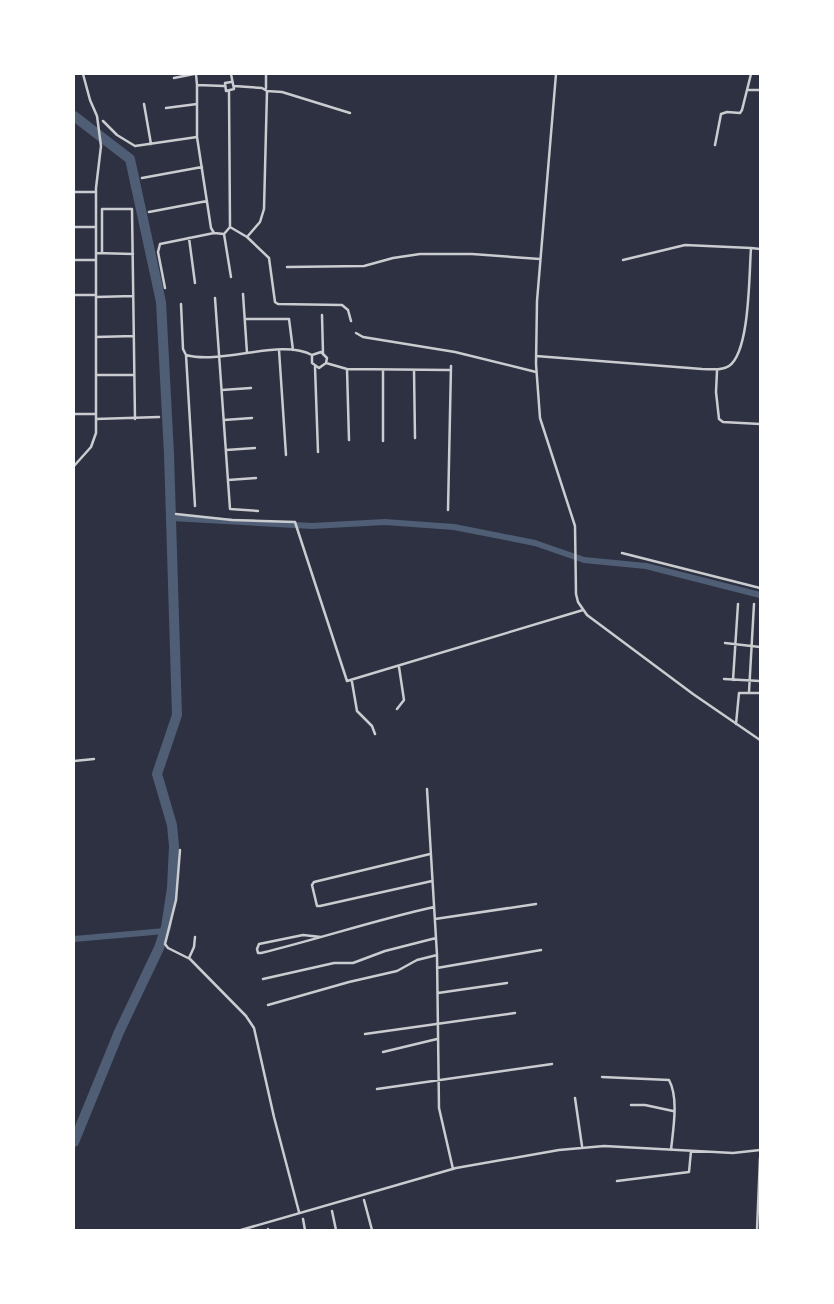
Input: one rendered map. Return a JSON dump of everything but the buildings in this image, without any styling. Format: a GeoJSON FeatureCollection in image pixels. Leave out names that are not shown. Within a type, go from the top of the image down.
{"type":"FeatureCollection","features":[{"type":"Feature","properties":{"kind":"street"},"geometry":{"type":"LineString","coordinates":[[83,74],[90,100],[101,122],[130,145],[197,137]]}},
{"type":"Feature","properties":{"kind":"street"},"geometry":{"type":"LineString","coordinates":[[174,78],[195,74],[197,137],[214,233]]}},
{"type":"Feature","properties":{"kind":"street"},"geometry":{"type":"LineString","coordinates":[[230,74],[234,86],[282,92],[350,113]]}},
{"type":"Feature","properties":{"kind":"street"},"geometry":{"type":"LineString","coordinates":[[247,237],[261,222],[264,209],[266,74]]}},
{"type":"Feature","properties":{"kind":"street"},"geometry":{"type":"LineString","coordinates":[[556,74],[540,259],[536,372],[540,418],[575,526],[576,594],[583,610],[761,740]]}},
{"type":"Feature","properties":{"kind":"street"},"geometry":{"type":"LineString","coordinates":[[715,145],[721,114],[740,113],[751,82],[751,74]]}},
{"type":"Feature","properties":{"kind":"street"},"geometry":{"type":"LineString","coordinates":[[197,85],[224,86],[231,82]]}},
{"type":"Feature","properties":{"kind":"street"},"geometry":{"type":"LineString","coordinates":[[224,86],[229,92],[230,227],[224,234],[231,277]]}},
{"type":"Feature","properties":{"kind":"street"},"geometry":{"type":"LineString","coordinates":[[229,92],[234,86]]}},
{"type":"Feature","properties":{"kind":"street"},"geometry":{"type":"LineString","coordinates":[[747,90],[761,90]]}},
{"type":"Feature","properties":{"kind":"street"},"geometry":{"type":"LineString","coordinates":[[144,104],[150,144]]}},
{"type":"Feature","properties":{"kind":"street"},"geometry":{"type":"LineString","coordinates":[[166,108],[197,104]]}},
{"type":"Feature","properties":{"kind":"street"},"geometry":{"type":"LineString","coordinates":[[74,466],[94,441],[96,419],[96,192],[101,122]]}},
{"type":"Feature","properties":{"kind":"street"},"geometry":{"type":"LineString","coordinates":[[142,177],[201,167]]}},
{"type":"Feature","properties":{"kind":"street"},"geometry":{"type":"LineString","coordinates":[[74,192],[96,192]]}},
{"type":"Feature","properties":{"kind":"street"},"geometry":{"type":"LineString","coordinates":[[149,212],[207,201]]}},
{"type":"Feature","properties":{"kind":"street"},"geometry":{"type":"LineString","coordinates":[[102,253],[102,209],[132,209],[135,419]]}},
{"type":"Feature","properties":{"kind":"street"},"geometry":{"type":"LineString","coordinates":[[74,227],[96,227]]}},
{"type":"Feature","properties":{"kind":"street"},"geometry":{"type":"LineString","coordinates":[[230,227],[247,237],[269,258],[273,299],[278,304],[342,305],[348,310],[351,321]]}},
{"type":"Feature","properties":{"kind":"street"},"geometry":{"type":"LineString","coordinates":[[165,288],[158,252],[160,244],[214,233],[224,234]]}},
{"type":"Feature","properties":{"kind":"street"},"geometry":{"type":"LineString","coordinates":[[189,238],[195,284]]}},
{"type":"Feature","properties":{"kind":"street"},"geometry":{"type":"LineString","coordinates":[[623,260],[685,245],[761,249]]}},
{"type":"Feature","properties":{"kind":"street"},"geometry":{"type":"LineString","coordinates":[[538,357],[717,369],[729,367],[737,359],[743,345],[751,248]]}},
{"type":"Feature","properties":{"kind":"street"},"geometry":{"type":"LineString","coordinates":[[96,253],[133,254]]}},
{"type":"Feature","properties":{"kind":"street"},"geometry":{"type":"LineString","coordinates":[[287,267],[364,266],[420,254],[472,254],[540,259]]}},
{"type":"Feature","properties":{"kind":"street"},"geometry":{"type":"LineString","coordinates":[[74,260],[96,260]]}},
{"type":"Feature","properties":{"kind":"street"},"geometry":{"type":"LineString","coordinates":[[243,294],[247,354]]}},
{"type":"Feature","properties":{"kind":"street"},"geometry":{"type":"LineString","coordinates":[[74,295],[134,296]]}},
{"type":"Feature","properties":{"kind":"street"},"geometry":{"type":"LineString","coordinates":[[215,298],[230,509],[258,511]]}},
{"type":"Feature","properties":{"kind":"street"},"geometry":{"type":"LineString","coordinates":[[181,304],[195,506]]}},
{"type":"Feature","properties":{"kind":"street"},"geometry":{"type":"LineString","coordinates":[[322,315],[323,353],[327,358],[326,363]]}},
{"type":"Feature","properties":{"kind":"street"},"geometry":{"type":"LineString","coordinates":[[245,319],[289,319],[293,350]]}},
{"type":"Feature","properties":{"kind":"street"},"geometry":{"type":"LineString","coordinates":[[356,333],[363,337],[536,372]]}},
{"type":"Feature","properties":{"kind":"street"},"geometry":{"type":"LineString","coordinates":[[96,337],[134,336]]}},
{"type":"Feature","properties":{"kind":"street"},"geometry":{"type":"LineString","coordinates":[[186,355],[219,356],[279,350],[312,355],[316,352],[323,353]]}},
{"type":"Feature","properties":{"kind":"street"},"geometry":{"type":"LineString","coordinates":[[279,350],[286,455]]}},
{"type":"Feature","properties":{"kind":"street"},"geometry":{"type":"LineString","coordinates":[[312,355],[315,367],[318,452]]}},
{"type":"Feature","properties":{"kind":"street"},"geometry":{"type":"LineString","coordinates":[[315,367],[319,368],[326,363]]}},
{"type":"Feature","properties":{"kind":"street"},"geometry":{"type":"LineString","coordinates":[[326,363],[347,369],[450,368],[448,510]]}},
{"type":"Feature","properties":{"kind":"street"},"geometry":{"type":"LineString","coordinates":[[347,369],[349,440]]}},
{"type":"Feature","properties":{"kind":"street"},"geometry":{"type":"LineString","coordinates":[[717,369],[719,419],[723,422],[761,424]]}},
{"type":"Feature","properties":{"kind":"street"},"geometry":{"type":"LineString","coordinates":[[383,370],[383,441]]}},
{"type":"Feature","properties":{"kind":"street"},"geometry":{"type":"LineString","coordinates":[[414,370],[415,438]]}},
{"type":"Feature","properties":{"kind":"street"},"geometry":{"type":"LineString","coordinates":[[96,375],[134,375]]}},
{"type":"Feature","properties":{"kind":"street"},"geometry":{"type":"LineString","coordinates":[[222,390],[251,388]]}},
{"type":"Feature","properties":{"kind":"street"},"geometry":{"type":"LineString","coordinates":[[74,414],[96,414]]}},
{"type":"Feature","properties":{"kind":"street"},"geometry":{"type":"LineString","coordinates":[[96,419],[159,417]]}},
{"type":"Feature","properties":{"kind":"street"},"geometry":{"type":"LineString","coordinates":[[224,420],[252,418]]}},
{"type":"Feature","properties":{"kind":"street"},"geometry":{"type":"LineString","coordinates":[[226,450],[256,448]]}},
{"type":"Feature","properties":{"kind":"street"},"geometry":{"type":"LineString","coordinates":[[228,480],[256,478]]}},
{"type":"Feature","properties":{"kind":"street"},"geometry":{"type":"LineString","coordinates":[[176,514],[295,524],[347,681],[352,682],[531,624],[583,610]]}},
{"type":"Feature","properties":{"kind":"street"},"geometry":{"type":"LineString","coordinates":[[622,553],[761,588]]}},
{"type":"Feature","properties":{"kind":"street"},"geometry":{"type":"LineString","coordinates":[[733,680],[738,604]]}},
{"type":"Feature","properties":{"kind":"street"},"geometry":{"type":"LineString","coordinates":[[749,692],[754,604]]}},
{"type":"Feature","properties":{"kind":"street"},"geometry":{"type":"LineString","coordinates":[[725,643],[761,647]]}},
{"type":"Feature","properties":{"kind":"street"},"geometry":{"type":"LineString","coordinates":[[397,709],[404,701],[398,667]]}},
{"type":"Feature","properties":{"kind":"street"},"geometry":{"type":"LineString","coordinates":[[724,679],[761,681]]}},
{"type":"Feature","properties":{"kind":"street"},"geometry":{"type":"LineString","coordinates":[[352,682],[357,711],[360,717],[372,726],[374,734]]}},
{"type":"Feature","properties":{"kind":"street"},"geometry":{"type":"LineString","coordinates":[[736,724],[739,693],[761,693]]}},
{"type":"Feature","properties":{"kind":"street"},"geometry":{"type":"LineString","coordinates":[[74,761],[94,759]]}},
{"type":"Feature","properties":{"kind":"street"},"geometry":{"type":"LineString","coordinates":[[427,789],[437,954],[440,1119],[453,1169]]}},
{"type":"Feature","properties":{"kind":"street"},"geometry":{"type":"LineString","coordinates":[[180,850],[176,900],[165,946],[189,958],[246,1016],[254,1028],[299,1212]]}},
{"type":"Feature","properties":{"kind":"street"},"geometry":{"type":"LineString","coordinates":[[430,854],[342,874],[314,882],[312,885],[317,906],[320,906],[432,881]]}},
{"type":"Feature","properties":{"kind":"street"},"geometry":{"type":"LineString","coordinates":[[435,919],[536,904]]}},
{"type":"Feature","properties":{"kind":"street"},"geometry":{"type":"LineString","coordinates":[[321,937],[303,935],[259,944],[257,949],[259,953],[321,937],[369,922],[434,906]]}},
{"type":"Feature","properties":{"kind":"street"},"geometry":{"type":"LineString","coordinates":[[189,958],[195,937]]}},
{"type":"Feature","properties":{"kind":"street"},"geometry":{"type":"LineString","coordinates":[[263,979],[334,964],[353,963],[385,951],[436,938]]}},
{"type":"Feature","properties":{"kind":"street"},"geometry":{"type":"LineString","coordinates":[[437,968],[541,950]]}},
{"type":"Feature","properties":{"kind":"street"},"geometry":{"type":"LineString","coordinates":[[268,1005],[397,971],[417,960],[437,954]]}},
{"type":"Feature","properties":{"kind":"street"},"geometry":{"type":"LineString","coordinates":[[437,994],[508,983]]}},
{"type":"Feature","properties":{"kind":"street"},"geometry":{"type":"LineString","coordinates":[[366,1034],[515,1013]]}},
{"type":"Feature","properties":{"kind":"street"},"geometry":{"type":"LineString","coordinates":[[383,1052],[437,1039]]}},
{"type":"Feature","properties":{"kind":"street"},"geometry":{"type":"LineString","coordinates":[[377,1089],[552,1064]]}},
{"type":"Feature","properties":{"kind":"street"},"geometry":{"type":"LineString","coordinates":[[602,1077],[669,1080],[672,1086],[673,1111],[671,1150]]}},
{"type":"Feature","properties":{"kind":"street"},"geometry":{"type":"LineString","coordinates":[[575,1098],[582,1147]]}},
{"type":"Feature","properties":{"kind":"street"},"geometry":{"type":"LineString","coordinates":[[631,1105],[673,1111]]}},
{"type":"Feature","properties":{"kind":"street"},"geometry":{"type":"LineString","coordinates":[[241,1230],[453,1169],[574,1148],[733,1153],[761,1150]]}},
{"type":"Feature","properties":{"kind":"street"},"geometry":{"type":"LineString","coordinates":[[617,1181],[689,1172],[691,1152]]}},
{"type":"Feature","properties":{"kind":"street"},"geometry":{"type":"LineString","coordinates":[[757,1230],[761,1158]]}},
{"type":"Feature","properties":{"kind":"street"},"geometry":{"type":"LineString","coordinates":[[364,1200],[372,1230]]}},
{"type":"Feature","properties":{"kind":"street"},"geometry":{"type":"LineString","coordinates":[[332,1211],[336,1230]]}},
{"type":"Feature","properties":{"kind":"street"},"geometry":{"type":"LineString","coordinates":[[303,1219],[305,1230]]}},
{"type":"Feature","properties":{"kind":"waterway"},"geometry":{"type":"LineString","coordinates":[[74,116],[130,159],[161,302],[169,454],[177,715],[157,774],[172,825],[174,846],[172,888],[166,927],[74,1142]]}},
{"type":"Feature","properties":{"kind":"waterway"},"geometry":{"type":"LineString","coordinates":[[171,518],[312,526],[385,522],[454,527],[535,543],[584,560],[646,566],[760,595]]}},
{"type":"Feature","properties":{"kind":"waterway"},"geometry":{"type":"LineString","coordinates":[[74,939],[165,931]]}}]}
